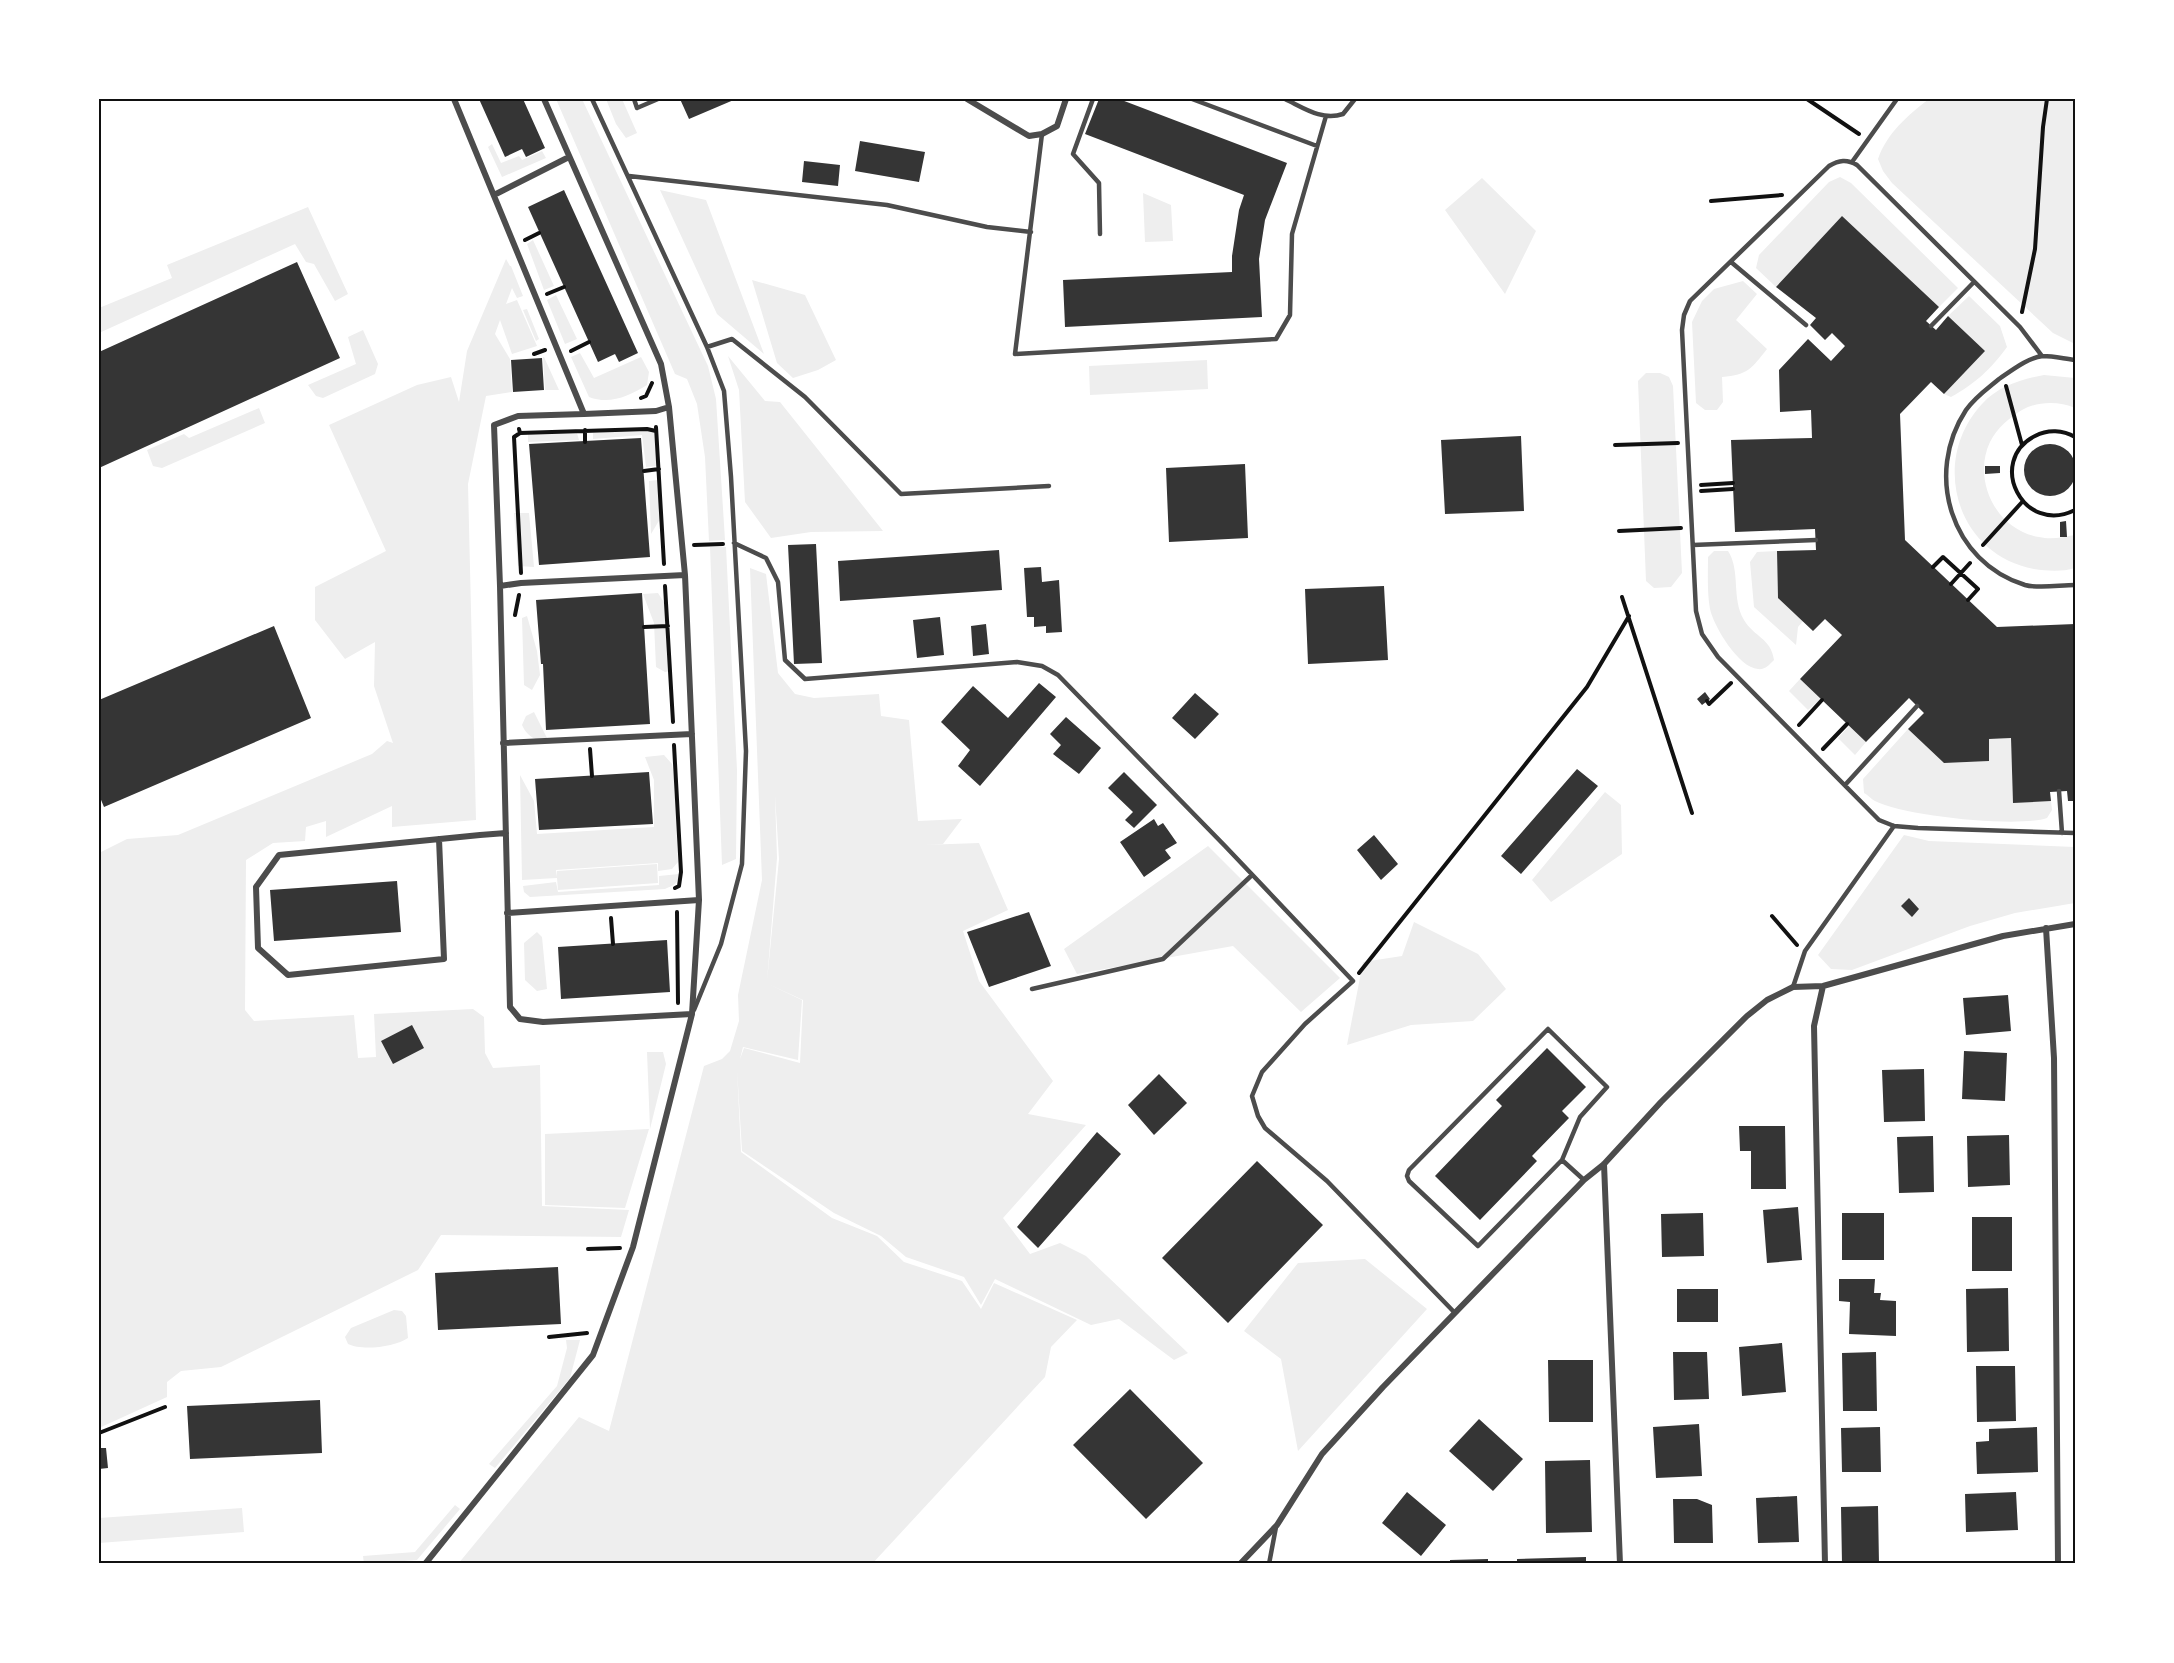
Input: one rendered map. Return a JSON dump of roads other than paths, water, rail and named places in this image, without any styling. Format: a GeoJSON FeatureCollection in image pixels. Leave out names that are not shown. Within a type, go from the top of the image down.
{"type":"FeatureCollection","features":[{"type":"Feature","properties":{"kind":"street"},"geometry":{"type":"LineString","coordinates":[[454,99],[584,414]]}},
{"type":"Feature","properties":{"kind":"street"},"geometry":{"type":"LineString","coordinates":[[425,1564],[593,1355],[633,1247],[692,1014],[699,900],[686,575],[669,407],[661,364],[544,99]]}},
{"type":"Feature","properties":{"kind":"street"},"geometry":{"type":"LineString","coordinates":[[967,99],[1029,136],[1042,134],[1057,126],[1066,99]]}},
{"type":"Feature","properties":{"kind":"street"},"geometry":{"type":"LineString","coordinates":[[494,195],[570,157]]}},
{"type":"Feature","properties":{"kind":"street"},"geometry":{"type":"LineString","coordinates":[[669,407],[656,411],[518,416],[494,425],[510,1007],[520,1019],[543,1022],[692,1014]]}},
{"type":"Feature","properties":{"kind":"street"},"geometry":{"type":"LineString","coordinates":[[500,586],[686,575]]}},
{"type":"Feature","properties":{"kind":"street"},"geometry":{"type":"LineString","coordinates":[[503,743],[692,734]]}},
{"type":"Feature","properties":{"kind":"street"},"geometry":{"type":"LineString","coordinates":[[439,839],[444,959],[288,975],[258,948],[256,887],[279,855],[439,839],[506,833]]}},
{"type":"Feature","properties":{"kind":"street"},"geometry":{"type":"LineString","coordinates":[[507,913],[699,900]]}},
{"type":"Feature","properties":{"kind":"street"},"geometry":{"type":"LineString","coordinates":[[1240,1564],[1277,1525],[1322,1454],[1383,1387],[1584,1180],[1604,1164],[1661,1102],[1747,1016],[1767,1000],[1793,987],[1823,986],[2003,936],[2075,924]]}},
{"type":"Feature","properties":{"kind":"street"},"geometry":{"type":"LineString","coordinates":[[2046,928],[2054,1058],[2058,1564]]}},
{"type":"Feature","properties":{"kind":"street"},"geometry":{"type":"LineString","coordinates":[[1823,986],[1814,1026],[1825,1564]]}},
{"type":"Feature","properties":{"kind":"street"},"geometry":{"type":"LineString","coordinates":[[1604,1164],[1620,1564]]}},
{"type":"Feature","properties":{"kind":"lane"},"geometry":{"type":"LineString","coordinates":[[592,99],[707,347],[724,391],[746,751],[742,864],[721,944],[692,1014]]}},
{"type":"Feature","properties":{"kind":"lane"},"geometry":{"type":"LineString","coordinates":[[634,99],[637,108],[658,99]]}},
{"type":"Feature","properties":{"kind":"lane"},"geometry":{"type":"LineString","coordinates":[[1094,99],[1073,154],[1099,183],[1100,234]]}},
{"type":"Feature","properties":{"kind":"lane"},"geometry":{"type":"LineString","coordinates":[[1192,99],[1317,146]]}},
{"type":"Feature","properties":{"kind":"lane"},"geometry":{"type":"LineString","coordinates":[[1286,99],[1314,113],[1326,116],[1343,114],[1355,99]]}},
{"type":"Feature","properties":{"kind":"lane"},"geometry":{"type":"LineString","coordinates":[[1852,162],[1897,99]]}},
{"type":"Feature","properties":{"kind":"lane"},"geometry":{"type":"LineString","coordinates":[[1042,134],[1015,354],[1275,339],[1290,315],[1292,234],[1326,116]]}},
{"type":"Feature","properties":{"kind":"lane"},"geometry":{"type":"LineString","coordinates":[[2042,356],[2019,327],[1852,162],[1834,163],[1690,301],[1684,315],[1682,330],[1696,611],[1702,634],[1719,657],[1879,820],[1894,826],[2075,833]]}},
{"type":"Feature","properties":{"kind":"lane"},"geometry":{"type":"LineString","coordinates":[[629,176],[887,205],[987,227],[1031,232]]}},
{"type":"Feature","properties":{"kind":"lane"},"geometry":{"type":"LineString","coordinates":[[1731,262],[1806,326]]}},
{"type":"Feature","properties":{"kind":"lane"},"geometry":{"type":"LineString","coordinates":[[1931,326],[1974,282]]}},
{"type":"Feature","properties":{"kind":"lane"},"geometry":{"type":"LineString","coordinates":[[707,347],[732,339],[805,397],[901,494],[1049,486]]}},
{"type":"Feature","properties":{"kind":"lane"},"geometry":{"type":"LineString","coordinates":[[2075,360],[2042,356],[2024,363],[1978,396],[1966,410],[1952,437],[1946,474],[1950,511],[1960,535],[1977,555],[2001,575],[2028,586],[2075,585]]}},
{"type":"Feature","properties":{"kind":"lane"},"geometry":{"type":"LineString","coordinates":[[1693,545],[1816,540]]}},
{"type":"Feature","properties":{"kind":"lane"},"geometry":{"type":"LineString","coordinates":[[734,543],[766,558],[778,582],[785,660],[805,679],[1017,662],[1042,666],[1058,675],[1353,981],[1305,1024],[1262,1072],[1252,1096],[1258,1116],[1265,1128],[1327,1181],[1455,1312]]}},
{"type":"Feature","properties":{"kind":"lane"},"geometry":{"type":"LineString","coordinates":[[1845,785],[1917,706]]}},
{"type":"Feature","properties":{"kind":"lane"},"geometry":{"type":"LineString","coordinates":[[2059,791],[2062,833]]}},
{"type":"Feature","properties":{"kind":"lane"},"geometry":{"type":"LineString","coordinates":[[1793,987],[1805,951],[1894,826]]}},
{"type":"Feature","properties":{"kind":"lane"},"geometry":{"type":"LineString","coordinates":[[1032,989],[1163,959],[1252,875]]}},
{"type":"Feature","properties":{"kind":"lane"},"geometry":{"type":"LineString","coordinates":[[1548,1029],[1607,1087],[1580,1117],[1562,1160],[1478,1245],[1409,1181],[1407,1176],[1409,1170],[1548,1029]]}},
{"type":"Feature","properties":{"kind":"lane"},"geometry":{"type":"LineString","coordinates":[[1562,1160],[1584,1180]]}},
{"type":"Feature","properties":{"kind":"lane"},"geometry":{"type":"LineString","coordinates":[[1269,1564],[1277,1525]]}}]}
